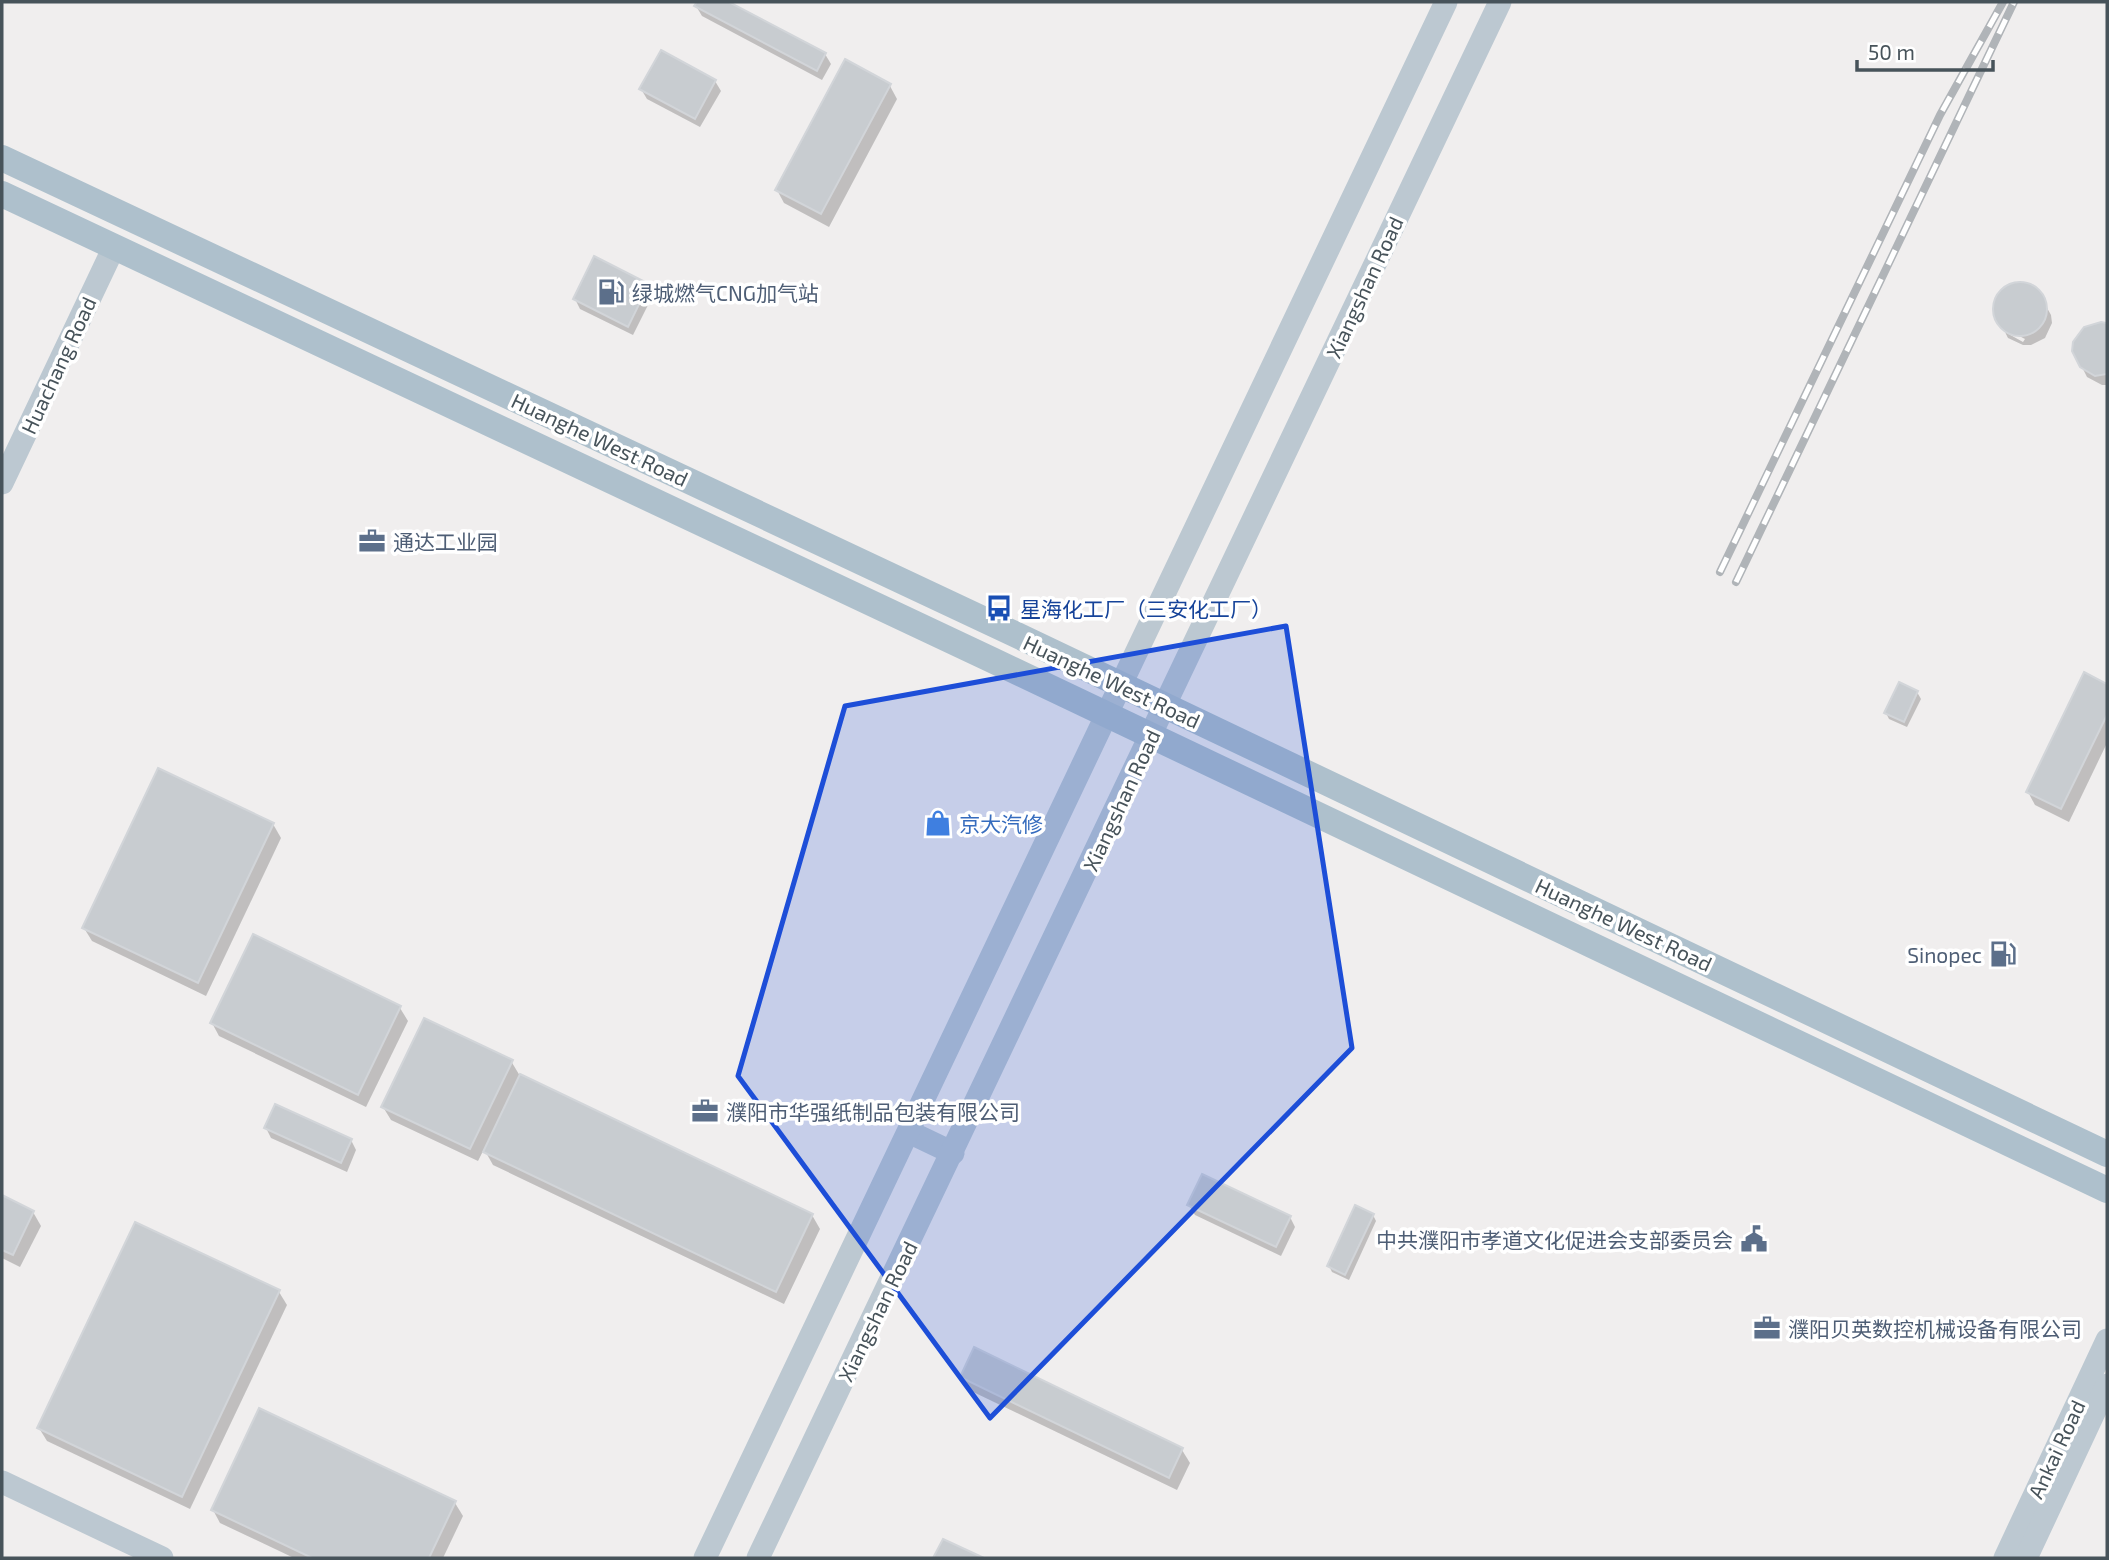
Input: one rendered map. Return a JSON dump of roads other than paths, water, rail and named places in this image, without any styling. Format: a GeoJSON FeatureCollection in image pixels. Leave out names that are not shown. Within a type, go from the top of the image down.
{"type":"FeatureCollection","features":[{"type":"Feature","properties":{"kind":"main road","name":"Huanghe West Road"},"geometry":{"type":"LineString","coordinates":[[2,158],[1122,685],[2107,1154]]}},
{"type":"Feature","properties":{"kind":"main road","name":"Huanghe West Road"},"geometry":{"type":"LineString","coordinates":[[2,194],[2107,1190]]}},
{"type":"Feature","properties":{"kind":"street"},"geometry":{"type":"LineString","coordinates":[[705,1558],[1446,2]]}},
{"type":"Feature","properties":{"kind":"street","name":"Xiangshan Road"},"geometry":{"type":"LineString","coordinates":[[758,1558],[1500,2]]}},
{"type":"Feature","properties":{"kind":"street","name":"Huachang Road"},"geometry":{"type":"LineString","coordinates":[[2,483],[114,247]]}},
{"type":"Feature","properties":{"kind":"street"},"geometry":{"type":"LineString","coordinates":[[909,1132],[953,1153]]}},
{"type":"Feature","properties":{"kind":"street","name":"Ankai Road"},"geometry":{"type":"LineString","coordinates":[[2004,1558],[2107,1340]]}},
{"type":"Feature","properties":{"kind":"street","name":"Ankai Road"},"geometry":{"type":"LineString","coordinates":[[2025,1558],[2107,1385]]}},
{"type":"Feature","properties":{"kind":"street"},"geometry":{"type":"LineString","coordinates":[[2,1482],[162,1558]]}},
{"type":"Feature","properties":{"kind":"railway"},"geometry":{"type":"LineString","coordinates":[[1720,572],[1940,115],[2003,2]]}},
{"type":"Feature","properties":{"kind":"railway"},"geometry":{"type":"LineString","coordinates":[[1736,582],[2014,2]]}},
{"type":"Feature","properties":{"kind":"place","name":"绿城燃气CNG加气站"},"geometry":{"type":"Point","coordinates":[611,292]}},
{"type":"Feature","properties":{"kind":"place","name":"通达工业园"},"geometry":{"type":"Point","coordinates":[372,541]}},
{"type":"Feature","properties":{"kind":"place","name":"星海化工厂（三安化工厂）"},"geometry":{"type":"Point","coordinates":[999,608]}},
{"type":"Feature","properties":{"kind":"place","name":"京大汽修"},"geometry":{"type":"Point","coordinates":[938,823]}},
{"type":"Feature","properties":{"kind":"place","name":"Sinopec"},"geometry":{"type":"Point","coordinates":[2003,954]}},
{"type":"Feature","properties":{"kind":"place","name":"濮阳市华强纸制品包装有限公司"},"geometry":{"type":"Point","coordinates":[705,1111]}},
{"type":"Feature","properties":{"kind":"place","name":"中共濮阳市孝道文化促进会支部委员会"},"geometry":{"type":"Point","coordinates":[1754,1239]}},
{"type":"Feature","properties":{"kind":"place","name":"濮阳贝英数控机械设备有限公司"},"geometry":{"type":"Point","coordinates":[1767,1328]}}]}
